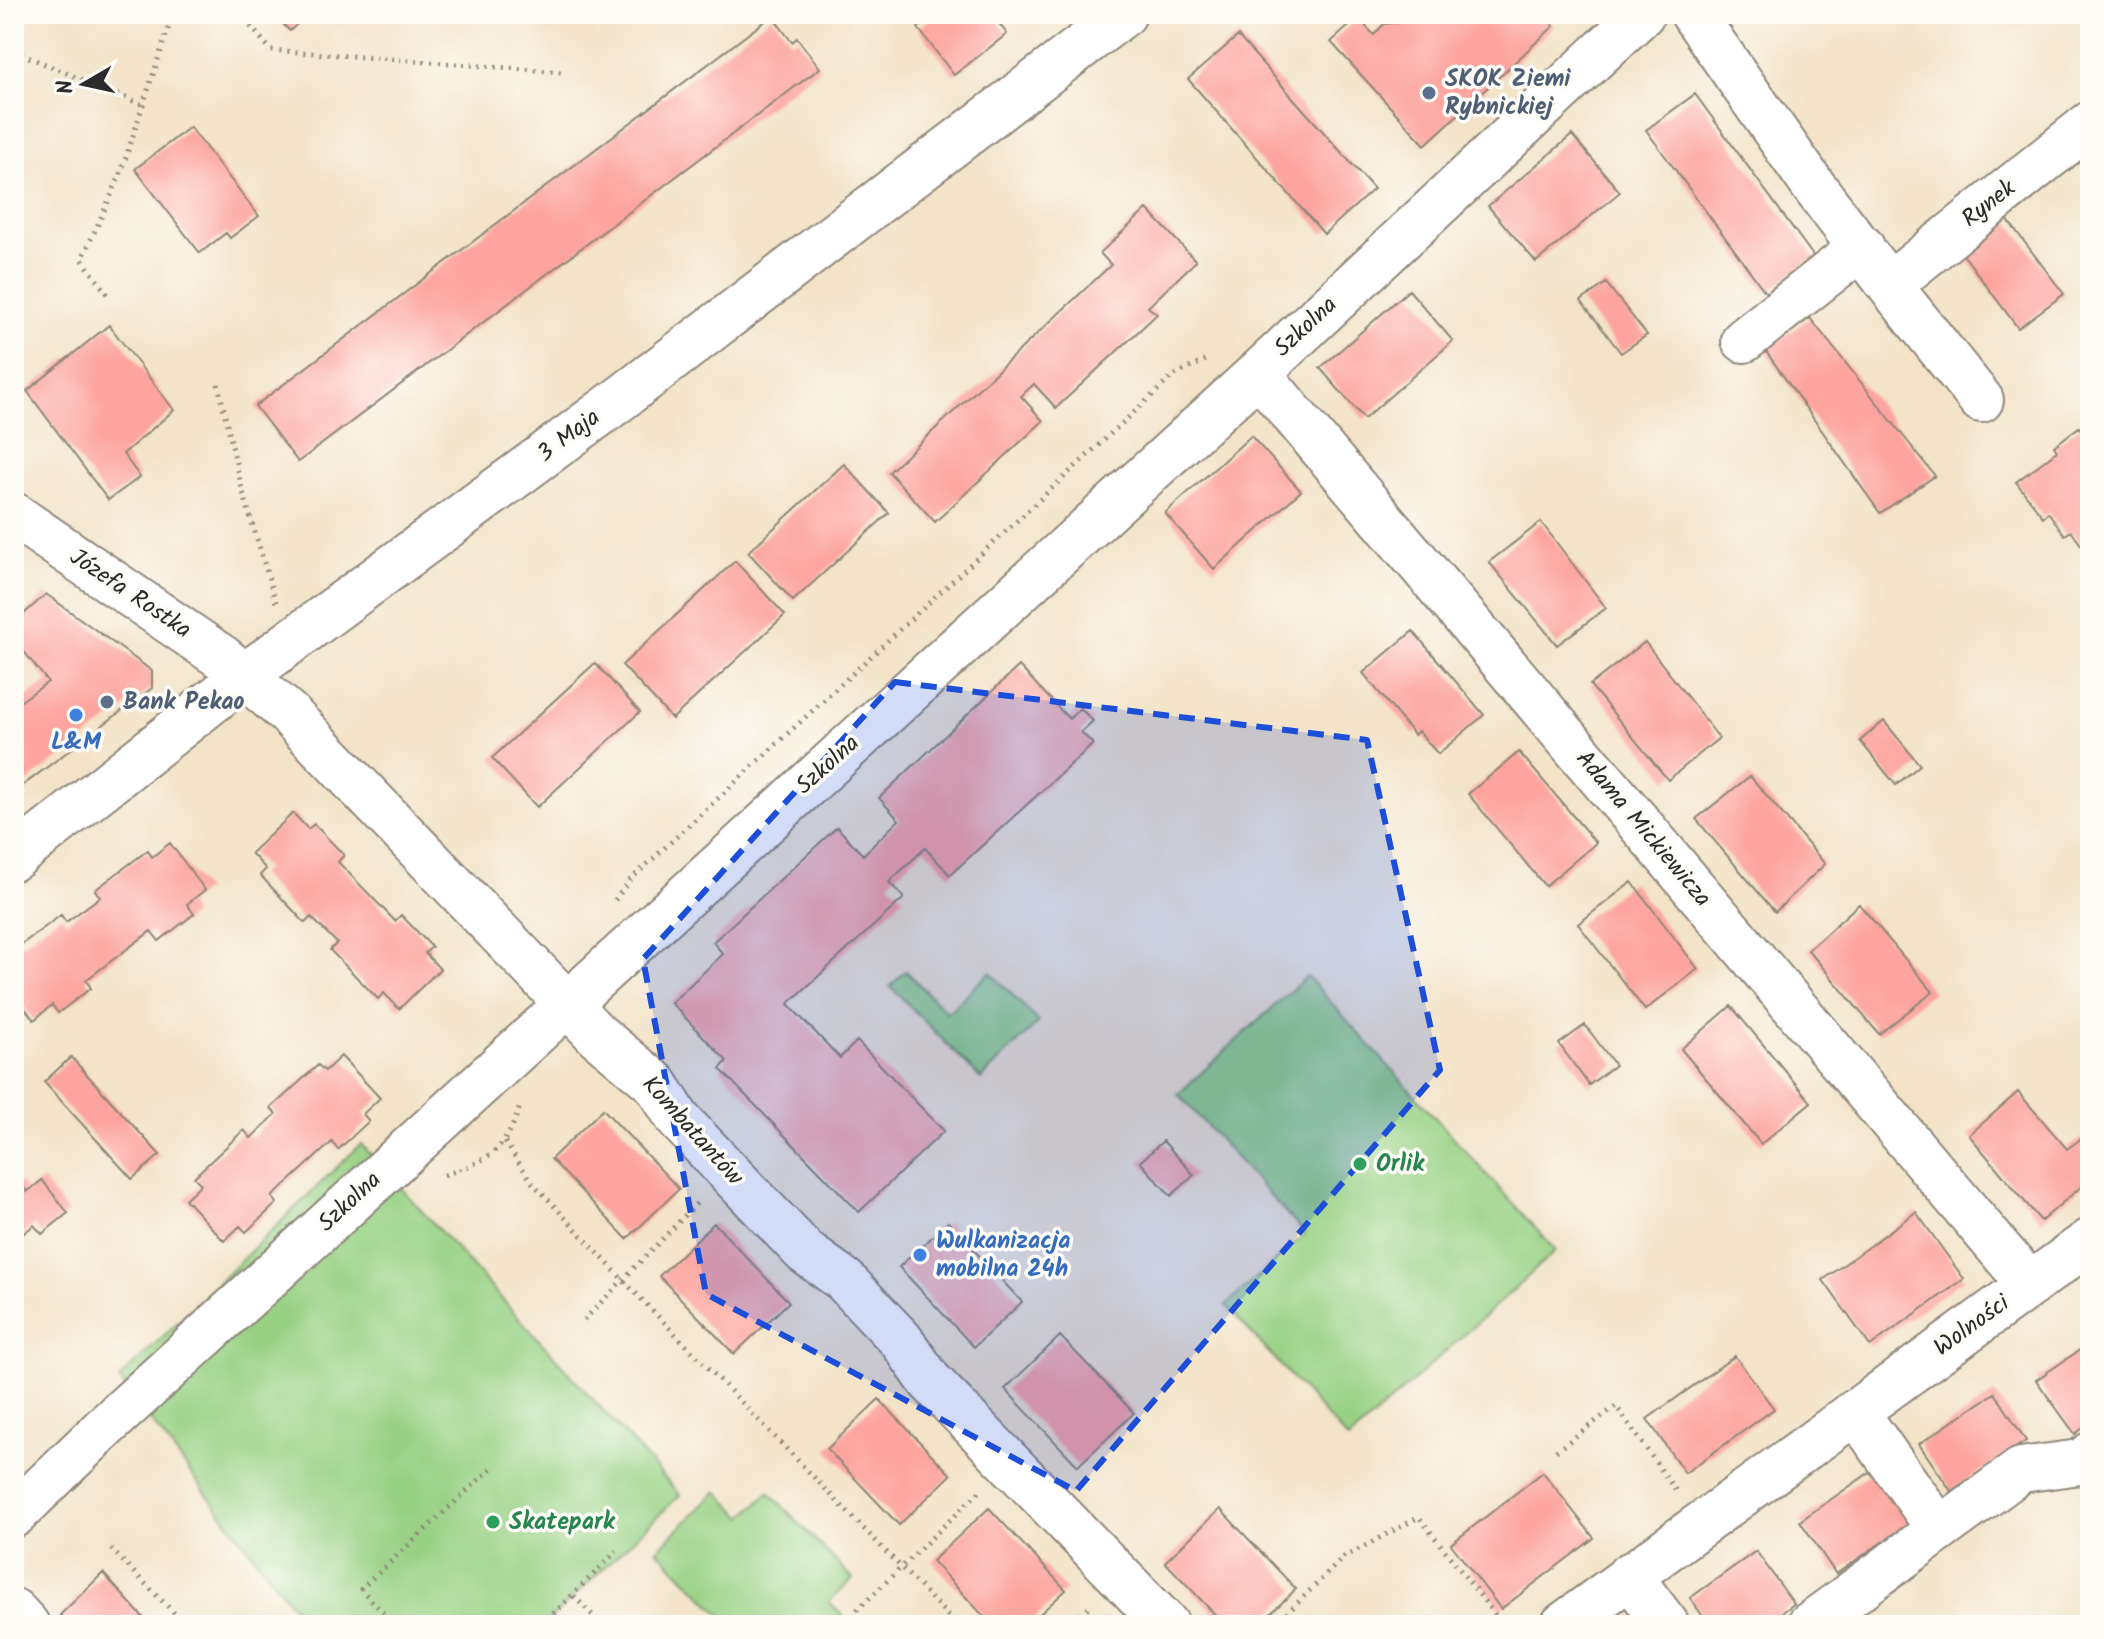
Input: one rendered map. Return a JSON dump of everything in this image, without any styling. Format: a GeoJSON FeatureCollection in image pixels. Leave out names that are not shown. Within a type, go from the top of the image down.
{"type":"FeatureCollection","features":[{"type":"Feature","properties":{"kind":"street","name":"3 Maja"},"geometry":{"type":"LineString","coordinates":[[14,858],[243,677],[620,399],[1124,14]]}},
{"type":"Feature","properties":{"kind":"street","name":"Szkolna"},"geometry":{"type":"LineString","coordinates":[[14,1515],[108,1424],[1258,373],[1642,14]]}},
{"type":"Feature","properties":{"kind":"street"},"geometry":{"type":"LineString","coordinates":[[1693,14],[1825,176],[1862,247],[1981,400]]}},
{"type":"Feature","properties":{"kind":"street","name":"Rynek"},"geometry":{"type":"LineString","coordinates":[[1889,285],[2090,124]]}},
{"type":"Feature","properties":{"kind":"street"},"geometry":{"type":"LineString","coordinates":[[1744,340],[1862,247]]}},
{"type":"Feature","properties":{"kind":"street","name":"Adama Mickiewicza"},"geometry":{"type":"LineString","coordinates":[[1258,373],[2030,1285]]}},
{"type":"Feature","properties":{"kind":"street","name":"Józefa Rostka"},"geometry":{"type":"LineString","coordinates":[[14,515],[223,658],[243,677]]}},
{"type":"Feature","properties":{"kind":"street","name":"Kombatantów"},"geometry":{"type":"LineString","coordinates":[[243,677],[289,714],[619,1056],[656,1084],[678,1119],[805,1252],[844,1280],[901,1340],[929,1380],[1167,1625]]}},
{"type":"Feature","properties":{"kind":"street","name":"Wolności"},"geometry":{"type":"LineString","coordinates":[[1563,1625],[2090,1241]]}},
{"type":"Feature","properties":{"kind":"street"},"geometry":{"type":"LineString","coordinates":[[1855,1411],[1939,1529]]}},
{"type":"Feature","properties":{"kind":"street"},"geometry":{"type":"LineString","coordinates":[[1809,1625],[2021,1470],[2080,1462],[2090,1455]]}},
{"type":"Feature","properties":{"kind":"street"},"geometry":{"type":"LineString","coordinates":[[1629,1575],[1667,1625]]}},
{"type":"Feature","properties":{"kind":"street"},"geometry":{"type":"LineString","coordinates":[[14,1611],[27,1625]]}},
{"type":"Feature","properties":{"kind":"path"},"geometry":{"type":"LineString","coordinates":[[107,294],[82,259],[119,178],[173,14]]}},
{"type":"Feature","properties":{"kind":"path"},"geometry":{"type":"LineString","coordinates":[[240,14],[271,50],[562,72]]}},
{"type":"Feature","properties":{"kind":"path"},"geometry":{"type":"LineString","coordinates":[[14,51],[143,105]]}},
{"type":"Feature","properties":{"kind":"path"},"geometry":{"type":"LineString","coordinates":[[612,904],[629,881],[1173,376],[1209,359]]}},
{"type":"Feature","properties":{"kind":"path"},"geometry":{"type":"LineString","coordinates":[[218,384],[241,485],[280,617]]}},
{"type":"Feature","properties":{"kind":"path"},"geometry":{"type":"LineString","coordinates":[[505,1142],[532,1182],[622,1279],[957,1625]]}},
{"type":"Feature","properties":{"kind":"path"},"geometry":{"type":"LineString","coordinates":[[584,1320],[701,1200]]}},
{"type":"Feature","properties":{"kind":"path"},"geometry":{"type":"LineString","coordinates":[[1556,1451],[1616,1406],[1685,1503]]}},
{"type":"Feature","properties":{"kind":"path"},"geometry":{"type":"LineString","coordinates":[[758,1419],[763,1413]]}},
{"type":"Feature","properties":{"kind":"path"},"geometry":{"type":"LineString","coordinates":[[394,1625],[361,1589],[495,1465]]}},
{"type":"Feature","properties":{"kind":"path"},"geometry":{"type":"LineString","coordinates":[[857,1610],[981,1490]]}},
{"type":"Feature","properties":{"kind":"path"},"geometry":{"type":"LineString","coordinates":[[1275,1625],[1344,1557],[1419,1517],[1503,1625]]}},
{"type":"Feature","properties":{"kind":"path"},"geometry":{"type":"LineString","coordinates":[[111,1549],[186,1625]]}},
{"type":"Feature","properties":{"kind":"path"},"geometry":{"type":"LineString","coordinates":[[542,1625],[617,1551]]}},
{"type":"Feature","properties":{"kind":"path"},"geometry":{"type":"LineString","coordinates":[[1069,1625],[1103,1594]]}},
{"type":"Feature","properties":{"kind":"path"},"geometry":{"type":"LineString","coordinates":[[574,1596],[602,1625]]}},
{"type":"Feature","properties":{"kind":"path"},"geometry":{"type":"LineString","coordinates":[[1992,1625],[2002,1618]]}},
{"type":"Feature","properties":{"kind":"highlighted area"},"geometry":{"type":"Polygon","coordinates":[[[895,682],[1367,740],[1440,1070],[1076,1491],[706,1294],[643,959],[895,682]]]}},
{"type":"Feature","properties":{"kind":"green space"},"geometry":{"type":"Polygon","coordinates":[[[906,971],[947,1013],[990,972],[1039,1022],[981,1079],[890,986],[906,971]]]}},
{"type":"Feature","properties":{"kind":"green space","name":"Orlik"},"geometry":{"type":"Polygon","coordinates":[[[1307,976],[1556,1251],[1348,1440],[1226,1305],[1305,1234],[1178,1094],[1307,976]]]}},
{"type":"Feature","properties":{"kind":"green space"},"geometry":{"type":"Polygon","coordinates":[[[361,1144],[680,1495],[544,1625],[327,1625],[293,1607],[119,1379],[361,1144]]]}},
{"type":"Feature","properties":{"kind":"green space"},"geometry":{"type":"Polygon","coordinates":[[[717,1491],[743,1517],[769,1492],[853,1579],[829,1602],[852,1625],[731,1625],[657,1550],[717,1491]]]}},
{"type":"Feature","properties":{"kind":"building"},"geometry":{"type":"Polygon","coordinates":[[[273,14],[307,14],[290,31],[273,14]]]}},
{"type":"Feature","properties":{"kind":"building"},"geometry":{"type":"Polygon","coordinates":[[[927,14],[992,14],[1007,34],[954,75],[918,28],[930,19],[927,14]]]}},
{"type":"Feature","properties":{"kind":"building","name":"SKOK Ziemi Rybnickiej"},"geometry":{"type":"Polygon","coordinates":[[[1473,14],[1510,14],[1513,17],[1516,14],[1543,14],[1554,26],[1425,145],[1331,42],[1358,18],[1374,35],[1384,24],[1473,14]]]}},
{"type":"Feature","properties":{"kind":"building"},"geometry":{"type":"Polygon","coordinates":[[[772,16],[792,42],[797,38],[820,68],[298,462],[255,406],[772,16]]]}},
{"type":"Feature","properties":{"kind":"building"},"geometry":{"type":"Polygon","coordinates":[[[1238,36],[1374,189],[1324,234],[1188,79],[1238,36]]]}},
{"type":"Feature","properties":{"kind":"building"},"geometry":{"type":"Polygon","coordinates":[[[1695,94],[1814,257],[1766,293],[1646,130],[1695,94]]]}},
{"type":"Feature","properties":{"kind":"building"},"geometry":{"type":"Polygon","coordinates":[[[190,127],[259,216],[230,238],[226,233],[200,253],[135,169],[190,127]]]}},
{"type":"Feature","properties":{"kind":"building"},"geometry":{"type":"Polygon","coordinates":[[[1572,135],[1620,192],[1536,262],[1488,206],[1572,135]]]}},
{"type":"Feature","properties":{"kind":"building"},"geometry":{"type":"Polygon","coordinates":[[[1147,209],[1196,261],[1148,307],[1157,314],[1056,408],[1034,384],[1021,396],[1043,421],[935,522],[889,472],[1111,265],[1100,253],[1147,209]]]}},
{"type":"Feature","properties":{"kind":"building"},"geometry":{"type":"Polygon","coordinates":[[[2007,219],[2064,294],[2018,328],[1962,253],[2007,219]]]}},
{"type":"Feature","properties":{"kind":"building"},"geometry":{"type":"Polygon","coordinates":[[[1606,283],[1647,335],[1621,353],[1581,301],[1606,283]]]}},
{"type":"Feature","properties":{"kind":"building"},"geometry":{"type":"Polygon","coordinates":[[[1409,290],[1453,341],[1364,419],[1320,368],[1409,290]]]}},
{"type":"Feature","properties":{"kind":"building"},"geometry":{"type":"Polygon","coordinates":[[[1810,318],[1935,476],[1880,513],[1765,350],[1810,318]]]}},
{"type":"Feature","properties":{"kind":"building"},"geometry":{"type":"Polygon","coordinates":[[[109,325],[174,410],[123,454],[140,477],[108,500],[27,391],[109,325]]]}},
{"type":"Feature","properties":{"kind":"building"},"geometry":{"type":"Polygon","coordinates":[[[2079,427],[2090,441],[2090,489],[2086,491],[2090,496],[2090,557],[2071,531],[2065,535],[2048,512],[2043,517],[2016,482],[2057,451],[2054,446],[2079,427]]]}},
{"type":"Feature","properties":{"kind":"building"},"geometry":{"type":"Polygon","coordinates":[[[1251,436],[1301,491],[1214,569],[1165,513],[1251,436]]]}},
{"type":"Feature","properties":{"kind":"building"},"geometry":{"type":"Polygon","coordinates":[[[844,464],[889,513],[793,601],[748,552],[844,464]]]}},
{"type":"Feature","properties":{"kind":"building"},"geometry":{"type":"Polygon","coordinates":[[[1541,522],[1606,608],[1557,645],[1489,562],[1541,522]]]}},
{"type":"Feature","properties":{"kind":"building"},"geometry":{"type":"Polygon","coordinates":[[[735,561],[785,615],[672,719],[622,665],[735,561]]]}},
{"type":"Feature","properties":{"kind":"building"},"geometry":{"type":"Polygon","coordinates":[[[46,594],[152,671],[152,688],[22,786],[14,775],[14,706],[48,682],[14,639],[14,623],[46,594]]]}},
{"type":"Feature","properties":{"kind":"building"},"geometry":{"type":"Polygon","coordinates":[[[1413,631],[1484,715],[1438,754],[1418,731],[1414,735],[1363,673],[1413,631]]]}},
{"type":"Feature","properties":{"kind":"building"},"geometry":{"type":"Polygon","coordinates":[[[1645,642],[1719,738],[1668,780],[1590,685],[1645,642]]]}},
{"type":"Feature","properties":{"kind":"building"},"geometry":{"type":"Polygon","coordinates":[[[595,663],[640,712],[537,807],[492,758],[595,663]]]}},
{"type":"Feature","properties":{"kind":"building"},"geometry":{"type":"Polygon","coordinates":[[[1019,666],[1069,719],[1080,708],[1093,721],[1081,732],[1093,744],[950,875],[925,848],[889,882],[904,898],[788,1004],[840,1058],[857,1041],[944,1131],[859,1212],[720,1069],[727,1061],[671,1003],[723,954],[713,942],[837,827],[863,855],[899,820],[879,798],[1019,666]]]}},
{"type":"Feature","properties":{"kind":"building"},"geometry":{"type":"Polygon","coordinates":[[[1884,721],[1920,765],[1896,785],[1860,741],[1884,721]]]}},
{"type":"Feature","properties":{"kind":"building"},"geometry":{"type":"Polygon","coordinates":[[[1519,752],[1596,843],[1545,886],[1468,794],[1519,752]]]}},
{"type":"Feature","properties":{"kind":"building"},"geometry":{"type":"Polygon","coordinates":[[[1750,776],[1825,864],[1775,912],[1696,819],[1750,776]]]}},
{"type":"Feature","properties":{"kind":"building"},"geometry":{"type":"Polygon","coordinates":[[[293,813],[308,829],[314,824],[344,855],[338,862],[395,921],[401,915],[432,947],[425,953],[440,969],[399,1009],[384,993],[378,999],[330,950],[337,943],[311,917],[305,923],[260,875],[266,869],[251,853],[293,813]]]}},
{"type":"Feature","properties":{"kind":"building"},"geometry":{"type":"Polygon","coordinates":[[[170,843],[205,890],[187,904],[194,914],[159,941],[151,931],[86,980],[91,988],[58,1013],[52,1005],[34,1020],[14,994],[14,950],[61,915],[66,922],[100,897],[95,890],[148,850],[152,857],[170,843]]]}},
{"type":"Feature","properties":{"kind":"building"},"geometry":{"type":"Polygon","coordinates":[[[1632,882],[1698,969],[1645,1010],[1578,924],[1632,882]]]}},
{"type":"Feature","properties":{"kind":"building"},"geometry":{"type":"Polygon","coordinates":[[[1859,904],[1933,992],[1879,1034],[1808,950],[1859,904]]]}},
{"type":"Feature","properties":{"kind":"building"},"geometry":{"type":"Polygon","coordinates":[[[1731,1006],[1811,1102],[1761,1144],[1681,1049],[1731,1006]]]}},
{"type":"Feature","properties":{"kind":"building"},"geometry":{"type":"Polygon","coordinates":[[[1585,1025],[1615,1065],[1589,1085],[1559,1044],[1585,1025]]]}},
{"type":"Feature","properties":{"kind":"building"},"geometry":{"type":"Polygon","coordinates":[[[341,1056],[380,1098],[363,1114],[369,1121],[338,1150],[332,1142],[272,1197],[277,1203],[246,1232],[240,1226],[224,1241],[185,1199],[201,1184],[194,1177],[244,1130],[251,1138],[276,1114],[271,1108],[318,1065],[325,1071],[341,1056]]]}},
{"type":"Feature","properties":{"kind":"building"},"geometry":{"type":"Polygon","coordinates":[[[71,1057],[160,1155],[132,1179],[44,1082],[71,1057]]]}},
{"type":"Feature","properties":{"kind":"building"},"geometry":{"type":"Polygon","coordinates":[[[2018,1092],[2067,1149],[2082,1138],[2090,1148],[2090,1179],[2041,1221],[1969,1135],[2018,1092]]]}},
{"type":"Feature","properties":{"kind":"building"},"geometry":{"type":"Polygon","coordinates":[[[603,1109],[679,1189],[627,1239],[551,1159],[603,1109]]]}},
{"type":"Feature","properties":{"kind":"building"},"geometry":{"type":"Polygon","coordinates":[[[1163,1141],[1194,1175],[1171,1196],[1140,1162],[1163,1141]]]}},
{"type":"Feature","properties":{"kind":"building"},"geometry":{"type":"Polygon","coordinates":[[[42,1180],[68,1213],[42,1234],[34,1225],[14,1241],[14,1188],[20,1182],[27,1192],[42,1180]]]}},
{"type":"Feature","properties":{"kind":"building"},"geometry":{"type":"Polygon","coordinates":[[[1916,1212],[1964,1279],[1870,1346],[1823,1280],[1916,1212]]]}},
{"type":"Feature","properties":{"kind":"building"},"geometry":{"type":"Polygon","coordinates":[[[948,1222],[1022,1302],[974,1347],[899,1267],[948,1222]]]}},
{"type":"Feature","properties":{"kind":"building"},"geometry":{"type":"Polygon","coordinates":[[[714,1223],[789,1302],[734,1354],[659,1276],[714,1223]]]}},
{"type":"Feature","properties":{"kind":"building"},"geometry":{"type":"Polygon","coordinates":[[[1060,1336],[1134,1413],[1078,1466],[1005,1389],[1060,1336]]]}},
{"type":"Feature","properties":{"kind":"building"},"geometry":{"type":"Polygon","coordinates":[[[2090,1343],[2090,1423],[2075,1434],[2036,1380],[2090,1343]]]}},
{"type":"Feature","properties":{"kind":"building"},"geometry":{"type":"Polygon","coordinates":[[[1735,1356],[1774,1409],[1685,1473],[1647,1419],[1735,1356]]]}},
{"type":"Feature","properties":{"kind":"building"},"geometry":{"type":"Polygon","coordinates":[[[1995,1393],[2026,1441],[1951,1491],[1919,1444],[1995,1393]]]}},
{"type":"Feature","properties":{"kind":"building"},"geometry":{"type":"Polygon","coordinates":[[[879,1399],[951,1475],[899,1525],[827,1449],[879,1399]]]}},
{"type":"Feature","properties":{"kind":"building"},"geometry":{"type":"Polygon","coordinates":[[[1876,1468],[1912,1521],[1836,1574],[1800,1521],[1876,1468]]]}},
{"type":"Feature","properties":{"kind":"building"},"geometry":{"type":"Polygon","coordinates":[[[1543,1472],[1594,1538],[1501,1609],[1451,1544],[1543,1472]]]}},
{"type":"Feature","properties":{"kind":"building"},"geometry":{"type":"Polygon","coordinates":[[[989,1508],[1066,1590],[1028,1625],[992,1625],[932,1561],[989,1508]]]}},
{"type":"Feature","properties":{"kind":"building"},"geometry":{"type":"Polygon","coordinates":[[[1220,1509],[1296,1589],[1259,1625],[1225,1625],[1165,1562],[1220,1509]]]}},
{"type":"Feature","properties":{"kind":"building"},"geometry":{"type":"Polygon","coordinates":[[[1756,1551],[1794,1604],[1764,1625],[1709,1625],[1690,1598],[1756,1551]]]}},
{"type":"Feature","properties":{"kind":"building"},"geometry":{"type":"Polygon","coordinates":[[[103,1573],[150,1625],[69,1625],[60,1615],[103,1573]]]}},
{"type":"Feature","properties":{"kind":"place","name":"SKOK Ziemi Rybnickiej"},"geometry":{"type":"Point","coordinates":[1429,93]}},
{"type":"Feature","properties":{"kind":"place","name":"Bank Pekao"},"geometry":{"type":"Point","coordinates":[107,702]}},
{"type":"Feature","properties":{"kind":"place","name":"L&M"},"geometry":{"type":"Point","coordinates":[76,715]}},
{"type":"Feature","properties":{"kind":"place","name":"Orlik"},"geometry":{"type":"Point","coordinates":[1360,1164]}},
{"type":"Feature","properties":{"kind":"place","name":"Wulkanizacja mobilna 24h"},"geometry":{"type":"Point","coordinates":[920,1255]}},
{"type":"Feature","properties":{"kind":"place","name":"Skatepark"},"geometry":{"type":"Point","coordinates":[493,1522]}}]}
